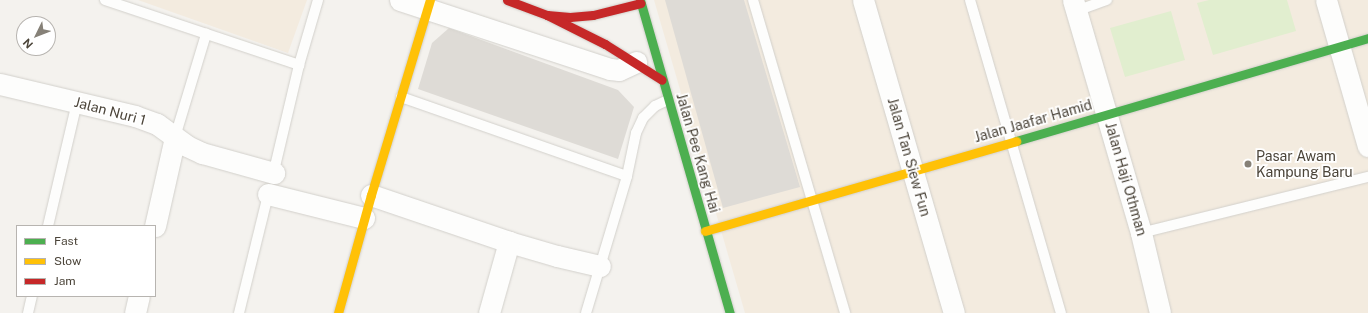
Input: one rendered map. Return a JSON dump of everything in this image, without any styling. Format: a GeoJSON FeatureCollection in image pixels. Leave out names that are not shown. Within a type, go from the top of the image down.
{"type":"FeatureCollection","features":[{"type":"Feature","properties":{"kind":"street"},"geometry":{"type":"LineString","coordinates":[[400,0],[428,4],[610,69],[619,70],[636,62]]}},
{"type":"Feature","properties":{"kind":"street"},"geometry":{"type":"LineString","coordinates":[[507,0],[547,15],[604,44],[636,62],[662,80]]}},
{"type":"Feature","properties":{"kind":"street","name":"Jalan Tan Siew Fun"},"geometry":{"type":"LineString","coordinates":[[863,0],[954,313]]}},
{"type":"Feature","properties":{"kind":"street"},"geometry":{"type":"LineString","coordinates":[[1326,0],[1368,146]]}},
{"type":"Feature","properties":{"kind":"street"},"geometry":{"type":"LineString","coordinates":[[547,15],[570,17],[593,15],[640,1]]}},
{"type":"Feature","properties":{"kind":"street","name":"Jalan Pee Kang Hai"},"geometry":{"type":"LineString","coordinates":[[640,1],[705,231],[730,313]]}},
{"type":"Feature","properties":{"kind":"street"},"geometry":{"type":"LineString","coordinates":[[338,313],[370,194],[401,97],[428,4]]}},
{"type":"Feature","properties":{"kind":"street","name":"Jalan Haji Othman"},"geometry":{"type":"LineString","coordinates":[[1074,5],[1108,114],[1141,233],[1160,313]]}},
{"type":"Feature","properties":{"kind":"street","name":"Jalan Jaafar Hamid"},"geometry":{"type":"LineString","coordinates":[[705,231],[1368,38]]}},
{"type":"Feature","properties":{"kind":"street","name":"Jalan Nuri 1"},"geometry":{"type":"LineString","coordinates":[[0,84],[135,116],[157,124],[187,146],[202,153],[274,172]]}},
{"type":"Feature","properties":{"kind":"street"},"geometry":{"type":"LineString","coordinates":[[155,225],[175,137]]}},
{"type":"Feature","properties":{"kind":"street"},"geometry":{"type":"LineString","coordinates":[[268,194],[364,218]]}},
{"type":"Feature","properties":{"kind":"street"},"geometry":{"type":"LineString","coordinates":[[370,194],[509,242],[557,256],[600,266]]}},
{"type":"Feature","properties":{"kind":"street"},"geometry":{"type":"LineString","coordinates":[[488,313],[509,242]]}},
{"type":"Feature","properties":{"kind":"street"},"geometry":{"type":"LineString","coordinates":[[135,313],[139,297]]}},
{"type":"Feature","properties":{"kind":"lane"},"geometry":{"type":"LineString","coordinates":[[105,0],[299,65]]}},
{"type":"Feature","properties":{"kind":"lane"},"geometry":{"type":"LineString","coordinates":[[239,313],[299,65],[318,0]]}},
{"type":"Feature","properties":{"kind":"lane"},"geometry":{"type":"LineString","coordinates":[[753,0],[846,313]]}},
{"type":"Feature","properties":{"kind":"lane"},"geometry":{"type":"LineString","coordinates":[[970,0],[1061,313]]}},
{"type":"Feature","properties":{"kind":"lane"},"geometry":{"type":"LineString","coordinates":[[1074,5],[1106,0]]}},
{"type":"Feature","properties":{"kind":"lane"},"geometry":{"type":"LineString","coordinates":[[175,137],[206,34]]}},
{"type":"Feature","properties":{"kind":"lane"},"geometry":{"type":"LineString","coordinates":[[401,97],[627,176]]}},
{"type":"Feature","properties":{"kind":"lane"},"geometry":{"type":"LineString","coordinates":[[586,313],[627,176],[636,133],[643,118],[655,106],[668,100]]}},
{"type":"Feature","properties":{"kind":"lane"},"geometry":{"type":"LineString","coordinates":[[48,225],[77,102]]}},
{"type":"Feature","properties":{"kind":"lane"},"geometry":{"type":"LineString","coordinates":[[1141,233],[1368,177]]}},
{"type":"Feature","properties":{"kind":"lane"},"geometry":{"type":"LineString","coordinates":[[28,313],[32,297]]}},
{"type":"Feature","properties":{"kind":"shaded area"},"geometry":{"type":"Polygon","coordinates":[[[138,0],[307,0],[288,53],[138,0]]]}},
{"type":"Feature","properties":{"kind":"shaded area"},"geometry":{"type":"Polygon","coordinates":[[[654,0],[1368,0],[1368,313],[745,313],[654,0]]]}},
{"type":"Feature","properties":{"kind":"green space"},"geometry":{"type":"Polygon","coordinates":[[[1209,0],[1287,0],[1296,31],[1213,55],[1197,3],[1209,0]]]}},
{"type":"Feature","properties":{"kind":"green space"},"geometry":{"type":"Polygon","coordinates":[[[1171,11],[1185,60],[1125,77],[1110,28],[1171,11]]]}},
{"type":"Feature","properties":{"kind":"building"},"geometry":{"type":"Polygon","coordinates":[[[665,0],[744,0],[800,187],[723,208],[665,0]]]}},
{"type":"Feature","properties":{"kind":"building"},"geometry":{"type":"Polygon","coordinates":[[[449,28],[618,90],[634,107],[618,159],[418,89],[432,43],[449,28]]]}},
{"type":"Feature","properties":{"kind":"traffic: fast"},"geometry":{"type":"LineString","coordinates":[[640,0],[730,313]]}},
{"type":"Feature","properties":{"kind":"traffic: fast"},"geometry":{"type":"LineString","coordinates":[[1016,141],[1368,38]]}},
{"type":"Feature","properties":{"kind":"traffic: slow"},"geometry":{"type":"LineString","coordinates":[[338,313],[371,195],[430,0]]}},
{"type":"Feature","properties":{"kind":"traffic: slow"},"geometry":{"type":"LineString","coordinates":[[705,231],[1016,141]]}},
{"type":"Feature","properties":{"kind":"traffic: jam"},"geometry":{"type":"LineString","coordinates":[[507,0],[547,15],[570,17],[593,15],[641,3]]}},
{"type":"Feature","properties":{"kind":"traffic: jam"},"geometry":{"type":"LineString","coordinates":[[547,15],[605,44],[662,80]]}},
{"type":"Feature","properties":{"kind":"place","name":"Pasar Awam Kampung Baru"},"geometry":{"type":"Point","coordinates":[1248,164]}}]}
